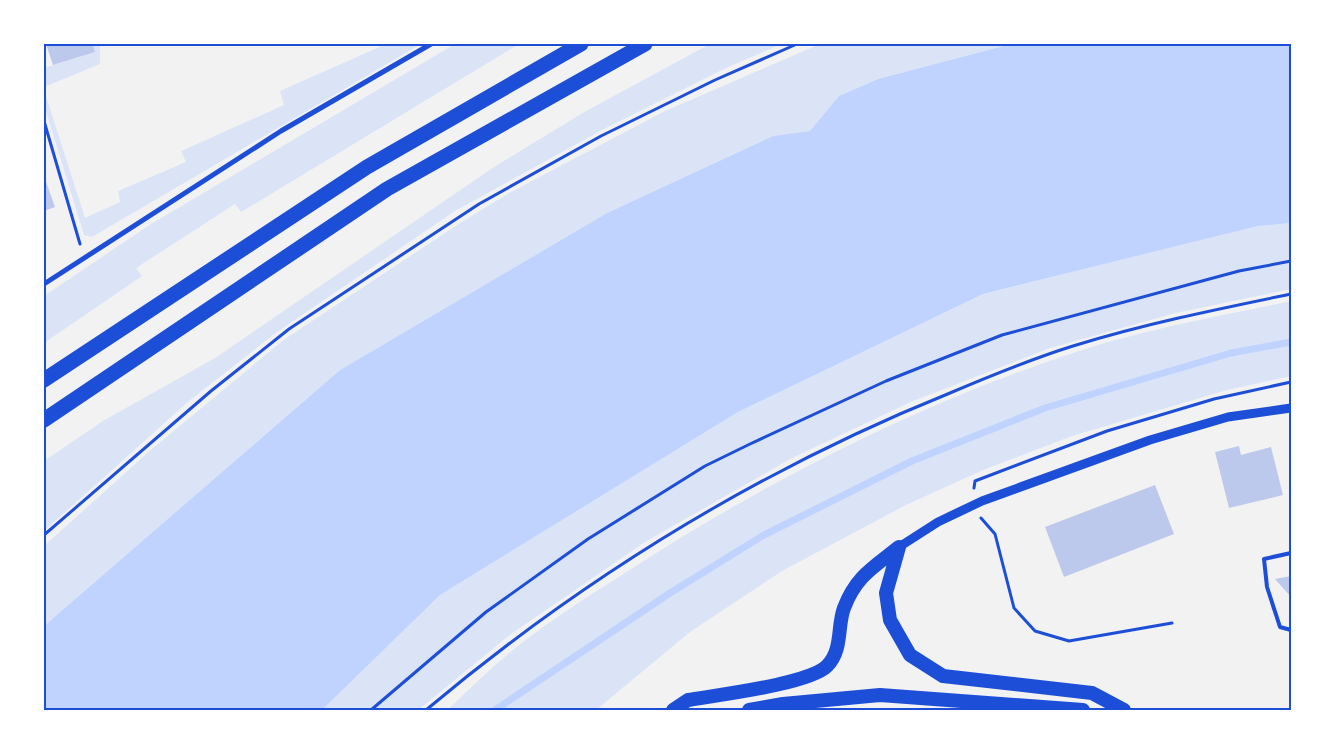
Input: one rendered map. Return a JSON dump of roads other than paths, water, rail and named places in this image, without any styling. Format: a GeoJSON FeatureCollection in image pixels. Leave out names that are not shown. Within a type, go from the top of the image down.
{"type":"FeatureCollection","features":[{"type":"Feature","properties":{"kind":"highway"},"geometry":{"type":"LineString","coordinates":[[44,380],[367,167],[581,44]]}},
{"type":"Feature","properties":{"kind":"highway"},"geometry":{"type":"LineString","coordinates":[[44,420],[387,189],[645,44]]}},
{"type":"Feature","properties":{"kind":"highway"},"geometry":{"type":"LineString","coordinates":[[672,710],[688,700],[808,678],[828,665],[840,641],[843,609],[860,577],[899,547]]}},
{"type":"Feature","properties":{"kind":"highway"},"geometry":{"type":"LineString","coordinates":[[899,547],[886,592],[890,620],[910,655],[943,676],[1092,693],[1124,710]]}},
{"type":"Feature","properties":{"kind":"highway"},"geometry":{"type":"LineString","coordinates":[[749,710],[783,704],[880,695],[1083,710]]}},
{"type":"Feature","properties":{"kind":"street"},"geometry":{"type":"LineString","coordinates":[[44,284],[84,256],[281,131],[431,44]]}},
{"type":"Feature","properties":{"kind":"street"},"geometry":{"type":"LineString","coordinates":[[899,547],[938,522],[972,506],[1150,440],[1228,417],[1291,408]]}},
{"type":"Feature","properties":{"kind":"lane"},"geometry":{"type":"LineString","coordinates":[[1291,553],[1264,559],[1267,587],[1280,626],[1291,630]]}},
{"type":"Feature","properties":{"kind":"water"},"geometry":{"type":"Polygon","coordinates":[[[1011,44],[1291,44],[1291,223],[1258,226],[983,294],[738,412],[440,595],[322,710],[44,710],[44,626],[340,370],[607,213],[773,136],[810,131],[839,96],[878,79],[1011,44]]]}},
{"type":"Feature","properties":{"kind":"waterway"},"geometry":{"type":"LineString","coordinates":[[495,710],[670,593],[764,535],[912,461],[1045,408],[1231,353],[1291,342]]}}]}
